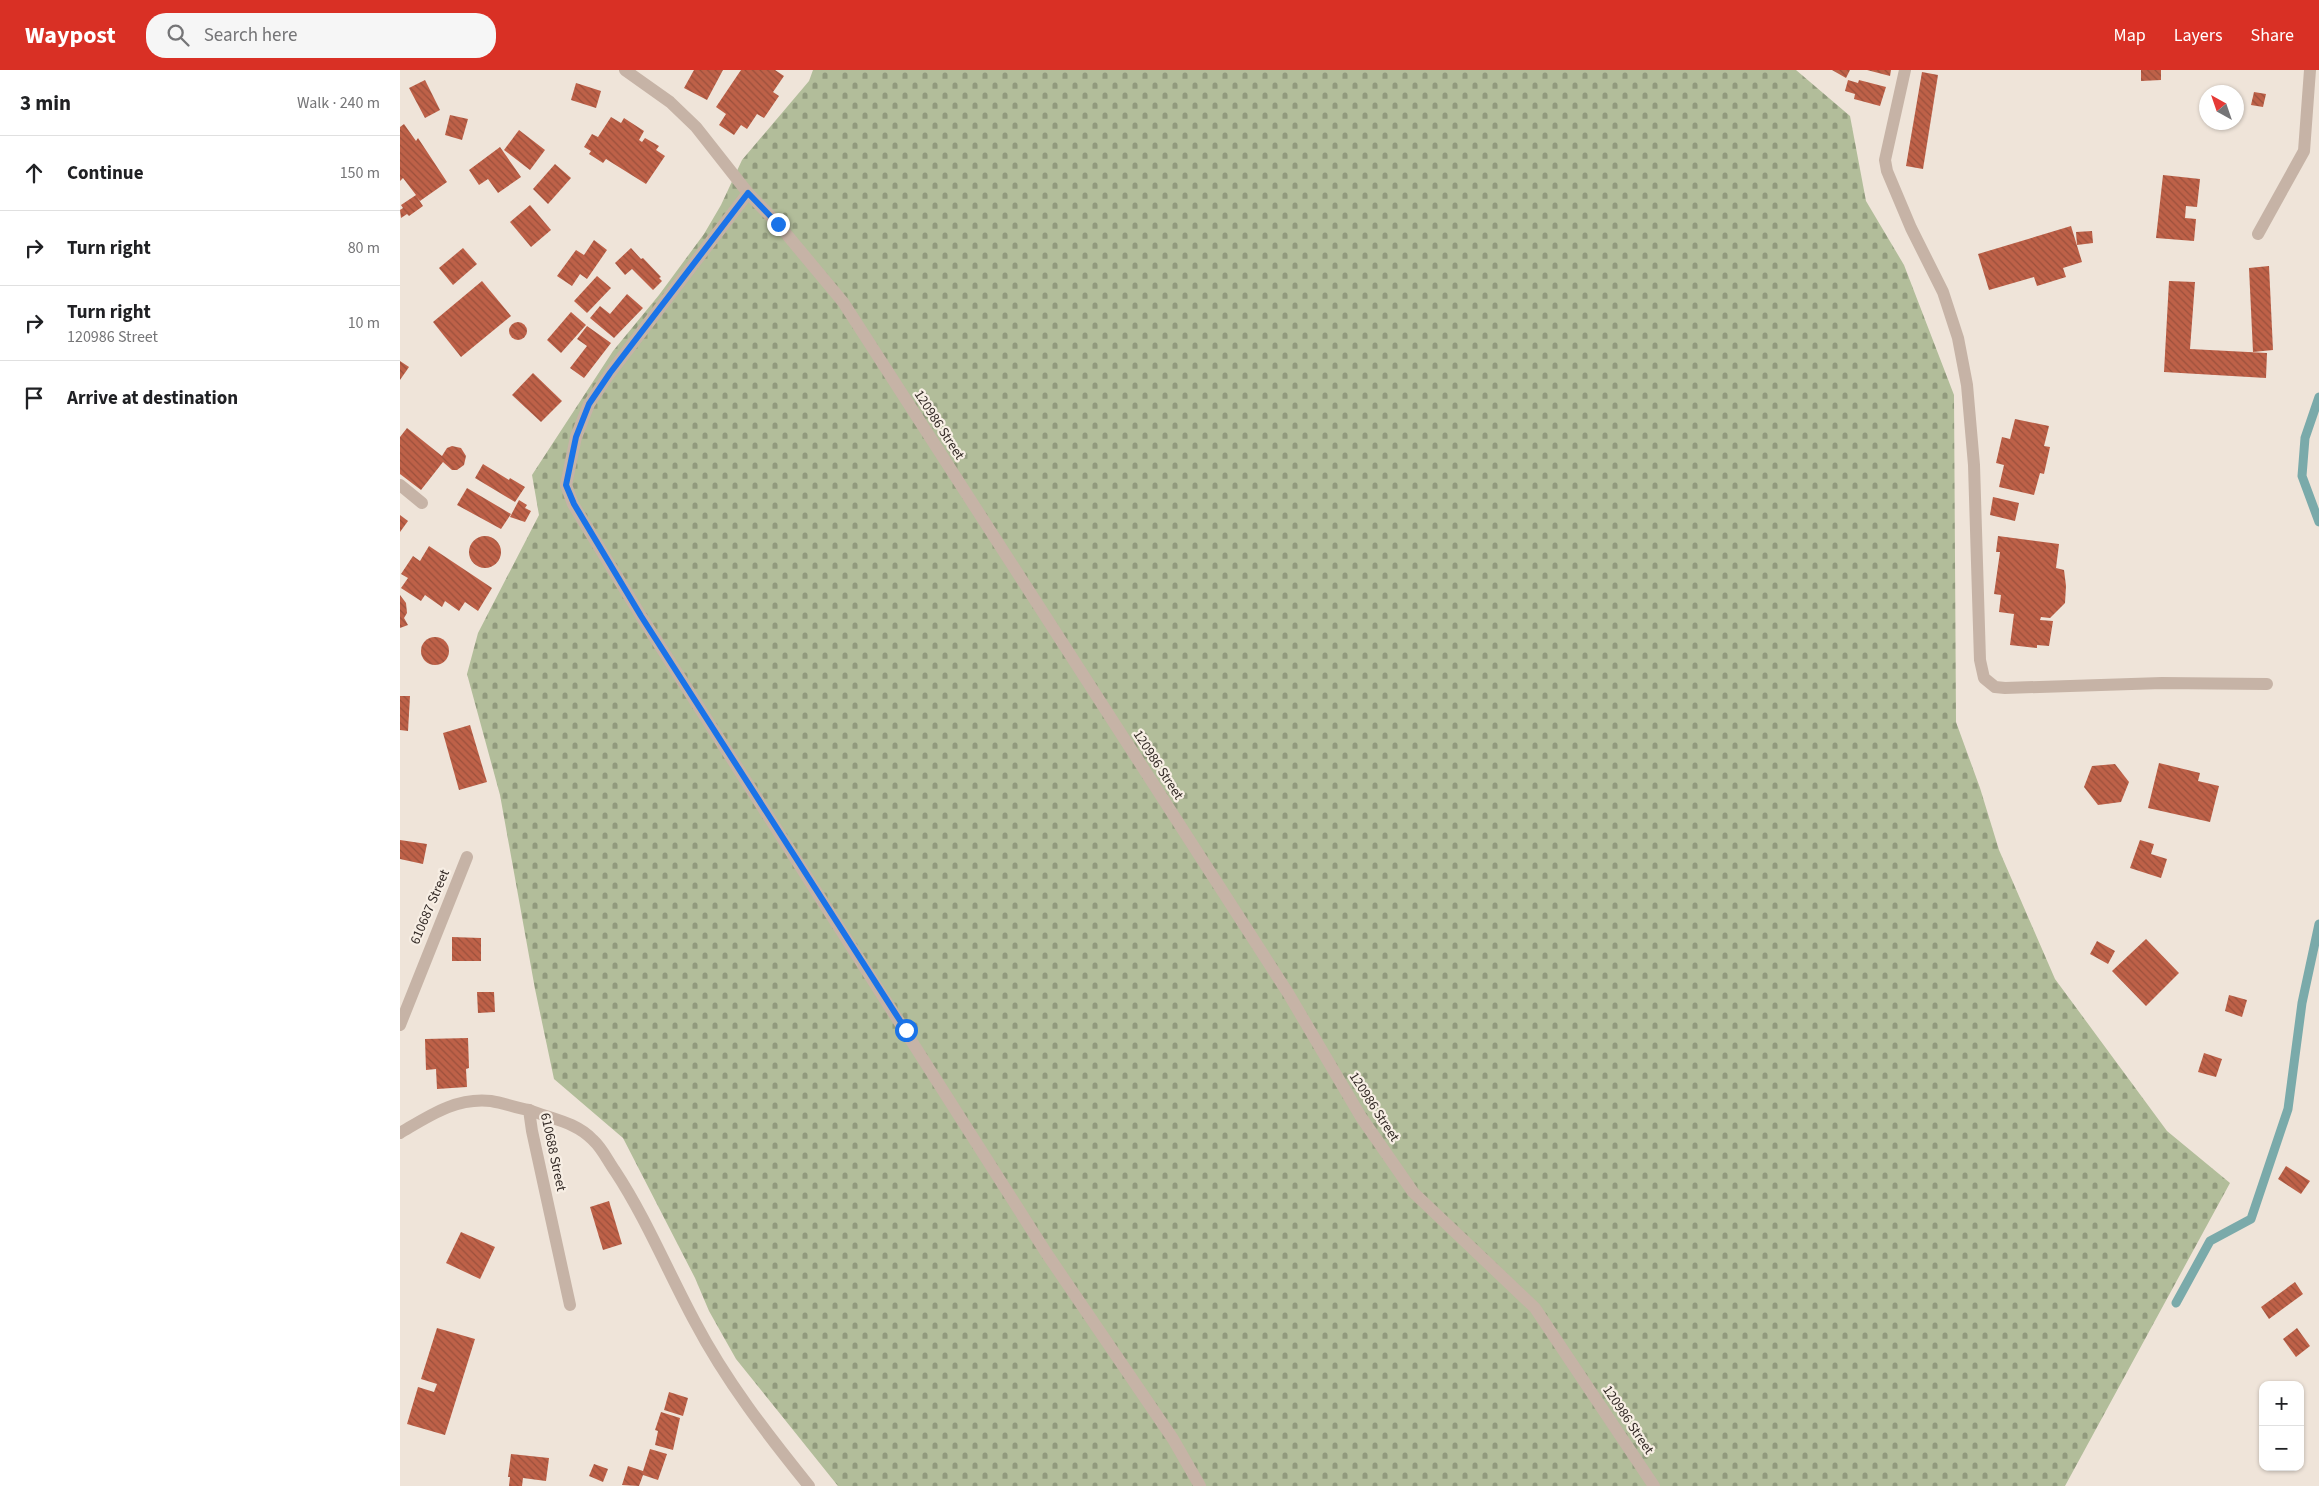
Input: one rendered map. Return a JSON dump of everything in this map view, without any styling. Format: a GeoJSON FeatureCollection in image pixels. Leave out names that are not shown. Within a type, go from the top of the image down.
{"type":"FeatureCollection","features":[{"type":"Feature","properties":{"kind":"street","name":"120986 Street"},"geometry":{"type":"LineString","coordinates":[[625,70],[670,102],[696,127],[748,193],[778,224],[843,302],[1288,993],[1366,1125],[1413,1192],[1535,1308],[1654,1486]]}},
{"type":"Feature","properties":{"kind":"street"},"geometry":{"type":"LineString","coordinates":[[1905,70],[1885,160],[1887,171],[1911,228],[1943,292],[1958,338],[1967,385],[1974,465],[1980,660],[1984,678],[1995,687],[2006,688],[2162,683],[2267,684]]}},
{"type":"Feature","properties":{"kind":"street"},"geometry":{"type":"LineString","coordinates":[[2258,234],[2304,151],[2310,70]]}},
{"type":"Feature","properties":{"kind":"street"},"geometry":{"type":"LineString","coordinates":[[748,193],[610,373],[589,404],[576,437],[566,485],[574,504],[641,616],[1047,1254],[1173,1439],[1200,1486]]}},
{"type":"Feature","properties":{"kind":"street"},"geometry":{"type":"LineString","coordinates":[[400,485],[422,503]]}},
{"type":"Feature","properties":{"kind":"street","name":"610687 Street"},"geometry":{"type":"LineString","coordinates":[[400,1025],[467,857]]}},
{"type":"Feature","properties":{"kind":"street","name":"610688 Street"},"geometry":{"type":"LineString","coordinates":[[400,1132],[443,1108],[456,1104],[490,1101],[529,1110],[570,1305]]}},
{"type":"Feature","properties":{"kind":"street"},"geometry":{"type":"LineString","coordinates":[[529,1110],[570,1123],[583,1130],[595,1142],[627,1189],[716,1361],[769,1436],[809,1486]]}},
{"type":"Feature","properties":{"kind":"green space"},"geometry":{"type":"Polygon","coordinates":[[[813,70],[1796,70],[1850,116],[1866,201],[1904,265],[1954,395],[1956,722],[1980,788],[1999,850],[2055,979],[2167,1131],[2230,1183],[2065,1486],[838,1486],[736,1359],[709,1311],[695,1278],[623,1138],[554,1079],[535,989],[500,795],[467,674],[478,633],[539,515],[532,475],[613,351],[659,295],[704,234],[721,205],[742,160],[809,81],[813,70]]]}},
{"type":"Feature","properties":{"kind":"building"},"geometry":{"type":"Polygon","coordinates":[[[694,70],[723,70],[707,100],[684,88],[694,70]]]}},
{"type":"Feature","properties":{"kind":"building"},"geometry":{"type":"Polygon","coordinates":[[[741,70],[775,70],[784,76],[773,92],[779,96],[764,118],[757,114],[747,129],[741,125],[734,135],[719,125],[726,114],[716,107],[741,70]]]}},
{"type":"Feature","properties":{"kind":"building"},"geometry":{"type":"Polygon","coordinates":[[[1832,70],[1850,70],[1846,78],[1832,70]]]}},
{"type":"Feature","properties":{"kind":"building"},"geometry":{"type":"Polygon","coordinates":[[[1867,70],[1891,70],[1890,76],[1867,70]]]}},
{"type":"Feature","properties":{"kind":"building"},"geometry":{"type":"Polygon","coordinates":[[[2141,70],[2161,70],[2161,80],[2141,81],[2141,70]]]}},
{"type":"Feature","properties":{"kind":"building"},"geometry":{"type":"Polygon","coordinates":[[[1922,72],[1938,75],[1923,169],[1906,166],[1922,72]]]}},
{"type":"Feature","properties":{"kind":"building"},"geometry":{"type":"Polygon","coordinates":[[[425,80],[440,110],[425,118],[409,88],[425,80]]]}},
{"type":"Feature","properties":{"kind":"building"},"geometry":{"type":"Polygon","coordinates":[[[1848,80],[1858,83],[1859,80],[1886,87],[1880,106],[1854,99],[1855,94],[1845,91],[1848,80]]]}},
{"type":"Feature","properties":{"kind":"building"},"geometry":{"type":"Polygon","coordinates":[[[576,83],[601,91],[596,108],[571,100],[576,83]]]}},
{"type":"Feature","properties":{"kind":"building"},"geometry":{"type":"Polygon","coordinates":[[[2254,92],[2266,94],[2263,107],[2251,105],[2254,92]]]}},
{"type":"Feature","properties":{"kind":"building"},"geometry":{"type":"Polygon","coordinates":[[[450,115],[468,119],[462,140],[445,135],[450,115]]]}},
{"type":"Feature","properties":{"kind":"building"},"geometry":{"type":"Polygon","coordinates":[[[611,117],[621,123],[624,118],[644,131],[639,140],[642,142],[645,138],[659,146],[656,150],[665,156],[646,184],[606,159],[603,163],[589,154],[591,151],[584,147],[592,134],[598,137],[611,117]]]}},
{"type":"Feature","properties":{"kind":"building"},"geometry":{"type":"Polygon","coordinates":[[[404,124],[416,141],[418,138],[447,182],[420,201],[417,197],[423,206],[409,216],[407,214],[401,218],[400,210],[403,208],[401,205],[416,195],[403,178],[400,181],[400,127],[404,124]]]}},
{"type":"Feature","properties":{"kind":"building"},"geometry":{"type":"Polygon","coordinates":[[[519,130],[545,150],[530,170],[504,150],[519,130]]]}},
{"type":"Feature","properties":{"kind":"building"},"geometry":{"type":"Polygon","coordinates":[[[500,147],[521,177],[498,193],[488,179],[479,185],[469,170],[500,147]]]}},
{"type":"Feature","properties":{"kind":"building"},"geometry":{"type":"Polygon","coordinates":[[[555,164],[571,178],[548,204],[533,189],[555,164]]]}},
{"type":"Feature","properties":{"kind":"building"},"geometry":{"type":"Polygon","coordinates":[[[2163,175],[2200,179],[2197,207],[2186,206],[2185,218],[2196,219],[2194,241],[2156,238],[2163,175]]]}},
{"type":"Feature","properties":{"kind":"building"},"geometry":{"type":"Polygon","coordinates":[[[530,205],[551,230],[531,247],[510,222],[530,205]]]}},
{"type":"Feature","properties":{"kind":"building"},"geometry":{"type":"Polygon","coordinates":[[[2071,226],[2082,262],[2063,268],[2066,277],[2037,286],[2034,277],[1989,290],[1978,254],[2071,226]]]}},
{"type":"Feature","properties":{"kind":"building"},"geometry":{"type":"Polygon","coordinates":[[[2092,231],[2093,243],[2077,245],[2076,232],[2092,231]]]}},
{"type":"Feature","properties":{"kind":"building"},"geometry":{"type":"Polygon","coordinates":[[[594,240],[607,250],[587,279],[580,274],[572,286],[557,276],[576,250],[584,255],[594,240]]]}},
{"type":"Feature","properties":{"kind":"building"},"geometry":{"type":"Polygon","coordinates":[[[463,248],[477,264],[453,285],[439,268],[463,248]]]}},
{"type":"Feature","properties":{"kind":"building"},"geometry":{"type":"Polygon","coordinates":[[[631,248],[661,277],[659,278],[662,281],[653,290],[632,269],[625,275],[615,263],[631,248]]]}},
{"type":"Feature","properties":{"kind":"building"},"geometry":{"type":"Polygon","coordinates":[[[2269,266],[2273,350],[2253,352],[2249,268],[2269,266]]]}},
{"type":"Feature","properties":{"kind":"building"},"geometry":{"type":"Polygon","coordinates":[[[597,276],[611,288],[587,313],[574,301],[597,276]]]}},
{"type":"Feature","properties":{"kind":"building"},"geometry":{"type":"Polygon","coordinates":[[[482,281],[511,316],[461,357],[433,322],[482,281]]]}},
{"type":"Feature","properties":{"kind":"building"},"geometry":{"type":"Polygon","coordinates":[[[2169,281],[2195,282],[2190,349],[2267,353],[2266,378],[2164,372],[2169,281]]]}},
{"type":"Feature","properties":{"kind":"building"},"geometry":{"type":"Polygon","coordinates":[[[627,294],[643,308],[614,338],[590,318],[600,306],[610,314],[627,294]]]}},
{"type":"Feature","properties":{"kind":"building"},"geometry":{"type":"Polygon","coordinates":[[[571,312],[586,325],[561,353],[547,340],[571,312]]]}},
{"type":"Feature","properties":{"kind":"building"},"geometry":{"type":"Polygon","coordinates":[[[518,322],[524,325],[527,331],[524,337],[518,340],[512,337],[509,331],[512,325],[518,322]]]}},
{"type":"Feature","properties":{"kind":"building"},"geometry":{"type":"Polygon","coordinates":[[[587,326],[611,343],[584,378],[570,368],[587,346],[577,339],[587,326]]]}},
{"type":"Feature","properties":{"kind":"building"},"geometry":{"type":"Polygon","coordinates":[[[400,361],[409,367],[400,380],[400,361]]]}},
{"type":"Feature","properties":{"kind":"building"},"geometry":{"type":"Polygon","coordinates":[[[533,373],[562,401],[541,422],[512,395],[533,373]]]}},
{"type":"Feature","properties":{"kind":"building"},"geometry":{"type":"Polygon","coordinates":[[[2015,419],[2049,426],[2044,446],[2050,447],[2044,474],[2040,473],[2034,495],[1999,487],[2004,465],[1996,463],[2002,437],[2010,439],[2015,419]]]}},
{"type":"Feature","properties":{"kind":"building"},"geometry":{"type":"Polygon","coordinates":[[[407,428],[442,456],[447,448],[452,446],[461,448],[466,456],[464,465],[457,470],[452,470],[443,462],[421,490],[400,474],[400,437],[407,428]]]}},
{"type":"Feature","properties":{"kind":"building"},"geometry":{"type":"Polygon","coordinates":[[[483,464],[509,480],[510,478],[525,487],[515,502],[475,478],[483,464]]]}},
{"type":"Feature","properties":{"kind":"building"},"geometry":{"type":"Polygon","coordinates":[[[467,488],[511,514],[501,529],[457,505],[467,488]]]}},
{"type":"Feature","properties":{"kind":"building"},"geometry":{"type":"Polygon","coordinates":[[[1993,497],[2019,503],[2015,521],[1990,515],[1993,497]]]}},
{"type":"Feature","properties":{"kind":"building"},"geometry":{"type":"Polygon","coordinates":[[[519,500],[527,505],[525,508],[531,511],[525,522],[510,517],[519,500]]]}},
{"type":"Feature","properties":{"kind":"building"},"geometry":{"type":"Polygon","coordinates":[[[400,515],[408,521],[400,532],[400,515]]]}},
{"type":"Feature","properties":{"kind":"building"},"geometry":{"type":"Polygon","coordinates":[[[485,536],[496,541],[501,552],[496,563],[485,568],[474,563],[469,552],[474,541],[485,536]]]}},
{"type":"Feature","properties":{"kind":"building"},"geometry":{"type":"Polygon","coordinates":[[[1998,536],[2059,544],[2056,568],[2064,570],[2066,586],[2065,603],[2050,618],[2041,617],[2040,620],[2053,621],[2049,646],[2037,645],[2037,648],[2010,645],[2014,614],[1999,612],[2001,595],[1994,594],[2000,552],[1996,552],[1998,536]]]}},
{"type":"Feature","properties":{"kind":"building"},"geometry":{"type":"Polygon","coordinates":[[[429,546],[492,588],[478,611],[465,602],[459,611],[445,601],[442,607],[425,595],[421,601],[401,588],[408,578],[401,574],[413,556],[420,561],[429,546]]]}},
{"type":"Feature","properties":{"kind":"building"},"geometry":{"type":"Polygon","coordinates":[[[400,595],[406,603],[407,613],[404,618],[408,625],[400,628],[400,595]]]}},
{"type":"Feature","properties":{"kind":"building"},"geometry":{"type":"Polygon","coordinates":[[[435,637],[445,641],[449,651],[445,661],[435,665],[425,661],[421,651],[425,641],[435,637]]]}},
{"type":"Feature","properties":{"kind":"building"},"geometry":{"type":"Polygon","coordinates":[[[400,696],[410,696],[408,731],[400,730],[400,696]]]}},
{"type":"Feature","properties":{"kind":"building"},"geometry":{"type":"Polygon","coordinates":[[[470,725],[487,782],[459,790],[443,733],[470,725]]]}},
{"type":"Feature","properties":{"kind":"building"},"geometry":{"type":"Polygon","coordinates":[[[2159,763],[2200,773],[2198,781],[2219,786],[2210,822],[2148,808],[2159,763]]]}},
{"type":"Feature","properties":{"kind":"building"},"geometry":{"type":"Polygon","coordinates":[[[2115,764],[2129,782],[2121,802],[2098,805],[2084,787],[2092,766],[2115,764]]]}},
{"type":"Feature","properties":{"kind":"building"},"geometry":{"type":"Polygon","coordinates":[[[400,840],[427,844],[423,864],[400,859],[400,840]]]}},
{"type":"Feature","properties":{"kind":"building"},"geometry":{"type":"Polygon","coordinates":[[[2140,840],[2154,844],[2151,854],[2167,859],[2161,878],[2130,868],[2140,840]]]}},
{"type":"Feature","properties":{"kind":"building"},"geometry":{"type":"Polygon","coordinates":[[[452,937],[481,938],[481,961],[452,961],[452,937]]]}},
{"type":"Feature","properties":{"kind":"building"},"geometry":{"type":"Polygon","coordinates":[[[2146,939],[2179,973],[2146,1006],[2112,971],[2146,939]]]}},
{"type":"Feature","properties":{"kind":"building"},"geometry":{"type":"Polygon","coordinates":[[[2097,941],[2115,951],[2108,964],[2090,954],[2097,941]]]}},
{"type":"Feature","properties":{"kind":"building"},"geometry":{"type":"Polygon","coordinates":[[[477,992],[494,992],[495,1012],[478,1013],[477,992]]]}},
{"type":"Feature","properties":{"kind":"building"},"geometry":{"type":"Polygon","coordinates":[[[2229,995],[2247,1000],[2242,1017],[2225,1011],[2229,995]]]}},
{"type":"Feature","properties":{"kind":"building"},"geometry":{"type":"Polygon","coordinates":[[[468,1038],[469,1068],[466,1069],[467,1087],[437,1089],[436,1069],[426,1070],[425,1039],[468,1038]]]}},
{"type":"Feature","properties":{"kind":"building"},"geometry":{"type":"Polygon","coordinates":[[[2204,1053],[2222,1059],[2216,1077],[2198,1072],[2204,1053]]]}},
{"type":"Feature","properties":{"kind":"building"},"geometry":{"type":"Polygon","coordinates":[[[2286,1166],[2310,1181],[2301,1194],[2278,1179],[2286,1166]]]}},
{"type":"Feature","properties":{"kind":"building"},"geometry":{"type":"Polygon","coordinates":[[[609,1201],[622,1244],[603,1250],[590,1207],[609,1201]]]}},
{"type":"Feature","properties":{"kind":"building"},"geometry":{"type":"Polygon","coordinates":[[[461,1232],[495,1247],[480,1279],[446,1263],[461,1232]]]}},
{"type":"Feature","properties":{"kind":"building"},"geometry":{"type":"Polygon","coordinates":[[[2295,1282],[2303,1294],[2269,1319],[2261,1307],[2295,1282]]]}},
{"type":"Feature","properties":{"kind":"building"},"geometry":{"type":"Polygon","coordinates":[[[437,1328],[475,1339],[445,1435],[407,1424],[418,1387],[434,1392],[437,1384],[421,1379],[437,1328]]]}},
{"type":"Feature","properties":{"kind":"building"},"geometry":{"type":"Polygon","coordinates":[[[2297,1328],[2310,1346],[2296,1357],[2283,1339],[2297,1328]]]}},
{"type":"Feature","properties":{"kind":"building"},"geometry":{"type":"Polygon","coordinates":[[[669,1392],[688,1398],[683,1416],[664,1410],[669,1392]]]}},
{"type":"Feature","properties":{"kind":"building"},"geometry":{"type":"Polygon","coordinates":[[[661,1412],[680,1418],[673,1450],[655,1445],[658,1431],[655,1430],[661,1412]]]}},
{"type":"Feature","properties":{"kind":"building"},"geometry":{"type":"Polygon","coordinates":[[[650,1449],[667,1454],[658,1480],[643,1475],[639,1486],[622,1485],[628,1466],[643,1471],[650,1449]]]}},
{"type":"Feature","properties":{"kind":"building"},"geometry":{"type":"Polygon","coordinates":[[[511,1454],[549,1458],[546,1481],[523,1478],[522,1486],[509,1486],[510,1477],[508,1477],[511,1454]]]}},
{"type":"Feature","properties":{"kind":"building"},"geometry":{"type":"Polygon","coordinates":[[[594,1464],[608,1469],[603,1482],[589,1476],[594,1464]]]}},
{"type":"Feature","properties":{"kind":"waterway"},"geometry":{"type":"LineString","coordinates":[[2319,397],[2305,438],[2302,476],[2319,522]]}},
{"type":"Feature","properties":{"kind":"waterway"},"geometry":{"type":"LineString","coordinates":[[2176,1303],[2210,1241],[2251,1219],[2288,1109],[2302,1003],[2319,924]]}},
{"type":"Feature","properties":{"kind":"route"},"geometry":{"type":"LineString","coordinates":[[778,224],[748,193],[610,373],[589,404],[576,437],[566,485],[574,504],[641,616],[906,1030]]}}]}
